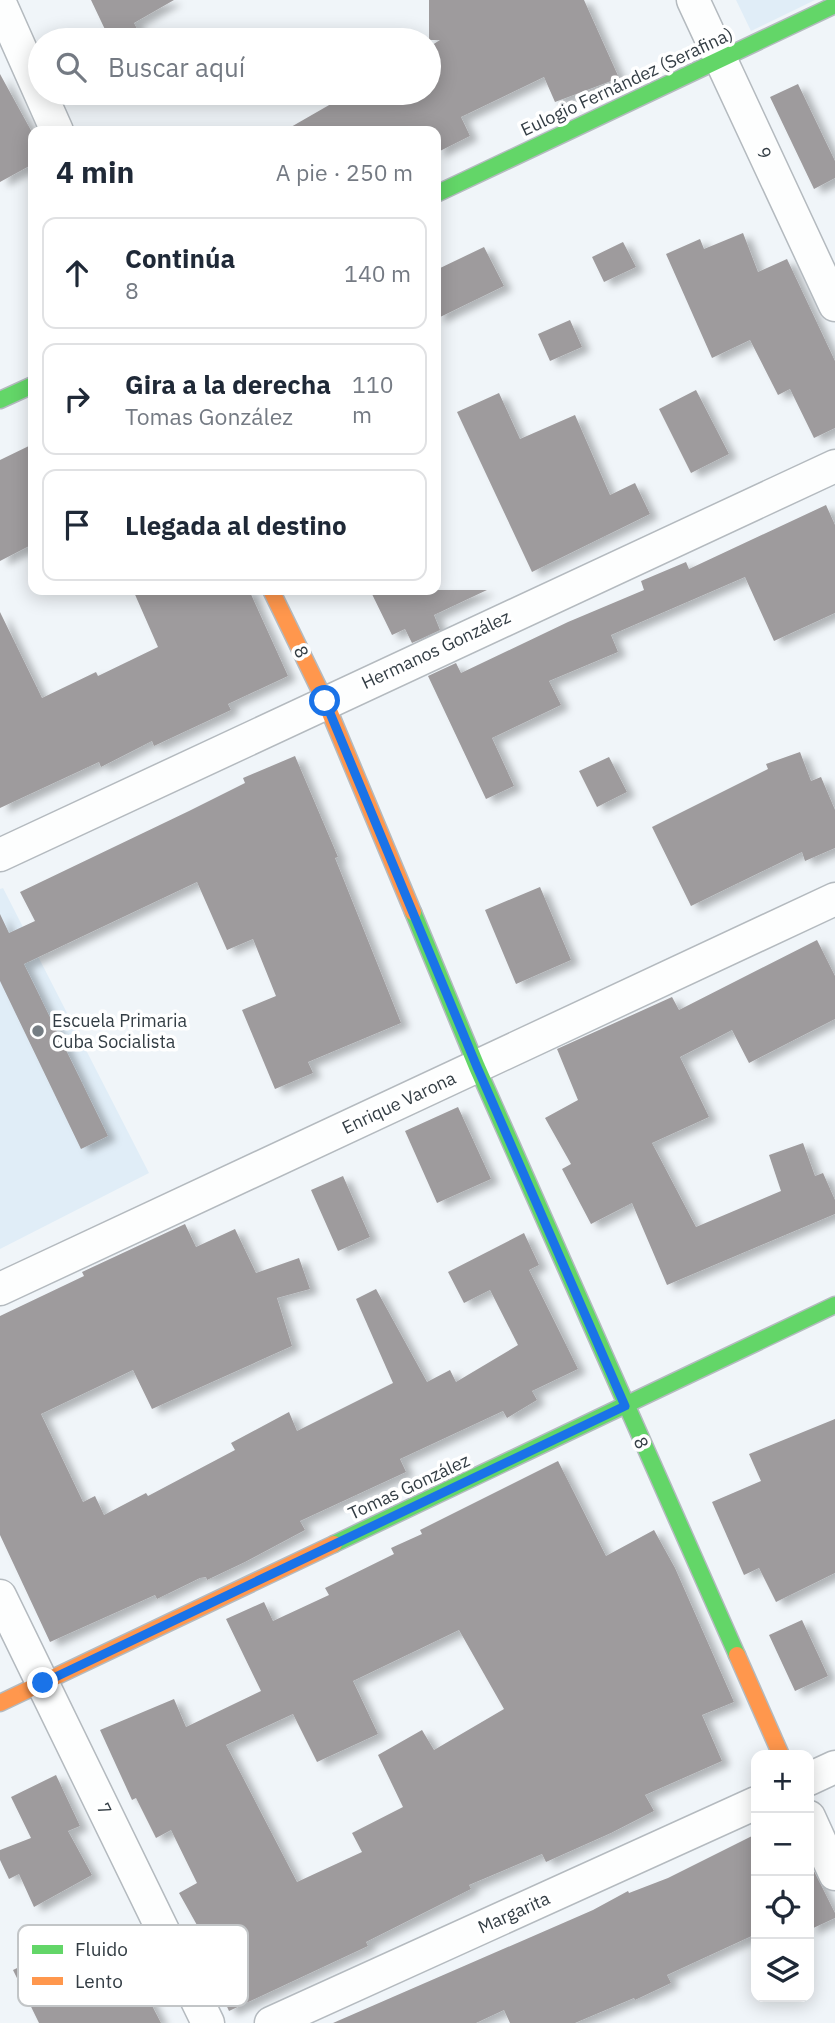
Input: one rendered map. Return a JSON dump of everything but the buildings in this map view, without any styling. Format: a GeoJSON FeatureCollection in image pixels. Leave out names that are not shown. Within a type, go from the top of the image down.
{"type":"FeatureCollection","features":[{"type":"Feature","properties":{"kind":"street","name":"9"},"geometry":{"type":"LineString","coordinates":[[693,0],[835,305]]}},
{"type":"Feature","properties":{"kind":"street"},"geometry":{"type":"LineString","coordinates":[[0,3],[28,66]]}},
{"type":"Feature","properties":{"kind":"street","name":"Eulogio Fernández (Serafina)"},"geometry":{"type":"LineString","coordinates":[[441,192],[835,5]]}},
{"type":"Feature","properties":{"kind":"street"},"geometry":{"type":"LineString","coordinates":[[45,105],[55,126]]}},
{"type":"Feature","properties":{"kind":"street"},"geometry":{"type":"LineString","coordinates":[[0,400],[28,387]]}},
{"type":"Feature","properties":{"kind":"street","name":"Hermanos González"},"geometry":{"type":"LineString","coordinates":[[0,855],[325,701],[835,466]]}},
{"type":"Feature","properties":{"kind":"street","name":"8"},"geometry":{"type":"LineString","coordinates":[[273,595],[325,701],[477,1067],[779,1750]]}},
{"type":"Feature","properties":{"kind":"street","name":"Enrique Varona"},"geometry":{"type":"LineString","coordinates":[[0,1289],[835,899]]}},
{"type":"Feature","properties":{"kind":"street","name":"Tomas González"},"geometry":{"type":"LineString","coordinates":[[0,1703],[835,1305]]}},
{"type":"Feature","properties":{"kind":"street","name":"7"},"geometry":{"type":"LineString","coordinates":[[0,1595],[160,1925]]}},
{"type":"Feature","properties":{"kind":"street"},"geometry":{"type":"LineString","coordinates":[[814,1777],[835,1767]]}},
{"type":"Feature","properties":{"kind":"street","name":"Margarita"},"geometry":{"type":"LineString","coordinates":[[271,2023],[751,1805]]}},
{"type":"Feature","properties":{"kind":"street"},"geometry":{"type":"LineString","coordinates":[[814,1828],[835,1874]]}},
{"type":"Feature","properties":{"kind":"street","name":"7"},"geometry":{"type":"LineString","coordinates":[[200,2006],[208,2023]]}},
{"type":"Feature","properties":{"kind":"shaded area"},"geometry":{"type":"Polygon","coordinates":[[[736,0],[815,0],[751,31],[736,0]]]}},
{"type":"Feature","properties":{"kind":"shaded area","name":"Escuela Primaria Cuba Socialista"},"geometry":{"type":"Polygon","coordinates":[[[3,888],[149,1173],[0,1249],[0,889],[3,888]]]}},
{"type":"Feature","properties":{"kind":"traffic: fast"},"geometry":{"type":"LineString","coordinates":[[441,192],[835,5]]}},
{"type":"Feature","properties":{"kind":"traffic: fast"},"geometry":{"type":"LineString","coordinates":[[0,400],[28,387]]}},
{"type":"Feature","properties":{"kind":"traffic: fast"},"geometry":{"type":"LineString","coordinates":[[413,912],[477,1067],[737,1655]]}},
{"type":"Feature","properties":{"kind":"traffic: fast"},"geometry":{"type":"LineString","coordinates":[[334,1544],[835,1305]]}},
{"type":"Feature","properties":{"kind":"traffic: slow"},"geometry":{"type":"LineString","coordinates":[[273,595],[325,701],[413,912]]}},
{"type":"Feature","properties":{"kind":"traffic: slow"},"geometry":{"type":"LineString","coordinates":[[0,1703],[334,1544]]}},
{"type":"Feature","properties":{"kind":"traffic: slow"},"geometry":{"type":"LineString","coordinates":[[737,1655],[779,1750]]}},
{"type":"Feature","properties":{"kind":"place","name":"Escuela Primaria Cuba Socialista"},"geometry":{"type":"Point","coordinates":[38,1031]}},
{"type":"Feature","properties":{"kind":"route"},"geometry":{"type":"LineString","coordinates":[[43,1683],[625,1406],[477,1067],[325,701]]}}]}
